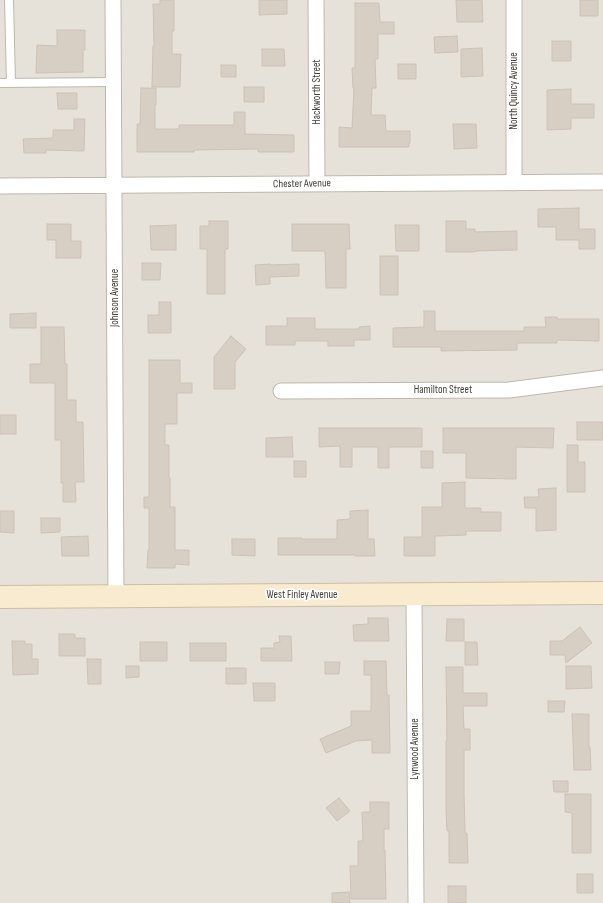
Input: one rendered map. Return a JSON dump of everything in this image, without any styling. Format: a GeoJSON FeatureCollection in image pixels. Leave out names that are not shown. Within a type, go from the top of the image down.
{"type":"FeatureCollection","features":[{"type":"Feature","properties":{"kind":"main road","name":"West Finley Avenue"},"geometry":{"type":"LineString","coordinates":[[0,597],[603,593]]}},
{"type":"Feature","properties":{"kind":"street","name":"Johnson Avenue"},"geometry":{"type":"LineString","coordinates":[[113,0],[116,596]]}},
{"type":"Feature","properties":{"kind":"street","name":"Hackworth Street"},"geometry":{"type":"LineString","coordinates":[[316,0],[317,184]]}},
{"type":"Feature","properties":{"kind":"street","name":"North Quincy Avenue"},"geometry":{"type":"LineString","coordinates":[[514,0],[514,183]]}},
{"type":"Feature","properties":{"kind":"street","name":"Chester Avenue"},"geometry":{"type":"LineString","coordinates":[[0,186],[603,182]]}},
{"type":"Feature","properties":{"kind":"street","name":"Hamilton Street"},"geometry":{"type":"LineString","coordinates":[[282,391],[509,390],[603,378]]}},
{"type":"Feature","properties":{"kind":"street","name":"Lynwood Avenue"},"geometry":{"type":"LineString","coordinates":[[414,594],[416,903]]}},
{"type":"Feature","properties":{"kind":"lane"},"geometry":{"type":"LineString","coordinates":[[9,0],[11,83]]}},
{"type":"Feature","properties":{"kind":"lane"},"geometry":{"type":"LineString","coordinates":[[0,83],[113,82]]}},
{"type":"Feature","properties":{"kind":"shaded area"},"geometry":{"type":"Polygon","coordinates":[[[0,0],[603,0],[603,903],[0,903],[0,0]]]}},
{"type":"Feature","properties":{"kind":"building"},"geometry":{"type":"Polygon","coordinates":[[[160,0],[174,0],[172,54],[181,54],[180,87],[152,87],[154,46],[153,4],[160,4],[160,0]]]}},
{"type":"Feature","properties":{"kind":"building"},"geometry":{"type":"Polygon","coordinates":[[[259,0],[287,0],[287,14],[259,15],[259,0]]]}},
{"type":"Feature","properties":{"kind":"building"},"geometry":{"type":"Polygon","coordinates":[[[456,0],[482,0],[483,22],[457,22],[456,0]]]}},
{"type":"Feature","properties":{"kind":"building"},"geometry":{"type":"Polygon","coordinates":[[[580,0],[598,0],[598,16],[580,16],[580,0]]]}},
{"type":"Feature","properties":{"kind":"building"},"geometry":{"type":"Polygon","coordinates":[[[355,3],[379,3],[380,22],[394,22],[394,34],[378,34],[378,59],[375,59],[376,88],[372,88],[371,115],[385,115],[386,131],[410,131],[409,147],[339,147],[339,127],[352,128],[354,88],[352,68],[355,68],[355,3]]]}},
{"type":"Feature","properties":{"kind":"building"},"geometry":{"type":"Polygon","coordinates":[[[57,30],[85,30],[83,72],[36,73],[37,45],[57,46],[57,30]]]}},
{"type":"Feature","properties":{"kind":"building"},"geometry":{"type":"Polygon","coordinates":[[[457,36],[458,52],[435,53],[434,37],[457,36]]]}},
{"type":"Feature","properties":{"kind":"building"},"geometry":{"type":"Polygon","coordinates":[[[552,41],[571,41],[571,61],[552,61],[552,41]]]}},
{"type":"Feature","properties":{"kind":"building"},"geometry":{"type":"Polygon","coordinates":[[[482,48],[483,76],[461,77],[461,49],[482,48]]]}},
{"type":"Feature","properties":{"kind":"building"},"geometry":{"type":"Polygon","coordinates":[[[262,49],[284,49],[285,66],[262,66],[262,49]]]}},
{"type":"Feature","properties":{"kind":"building"},"geometry":{"type":"Polygon","coordinates":[[[398,64],[416,64],[416,79],[398,79],[398,64]]]}},
{"type":"Feature","properties":{"kind":"building"},"geometry":{"type":"Polygon","coordinates":[[[221,65],[236,65],[236,77],[221,77],[221,65]]]}},
{"type":"Feature","properties":{"kind":"building"},"geometry":{"type":"Polygon","coordinates":[[[244,87],[264,87],[264,102],[244,102],[244,87]]]}},
{"type":"Feature","properties":{"kind":"building"},"geometry":{"type":"Polygon","coordinates":[[[141,88],[156,88],[155,129],[179,129],[179,125],[234,125],[234,112],[245,112],[245,134],[294,135],[294,152],[258,152],[258,149],[194,150],[194,152],[137,152],[137,124],[140,124],[141,88]]]}},
{"type":"Feature","properties":{"kind":"building"},"geometry":{"type":"Polygon","coordinates":[[[571,89],[571,104],[594,104],[594,118],[571,118],[571,129],[547,130],[547,90],[571,89]]]}},
{"type":"Feature","properties":{"kind":"building"},"geometry":{"type":"Polygon","coordinates":[[[57,93],[77,93],[77,109],[58,109],[57,93]]]}},
{"type":"Feature","properties":{"kind":"building"},"geometry":{"type":"Polygon","coordinates":[[[74,119],[85,119],[84,151],[46,150],[46,153],[24,153],[23,139],[53,138],[53,130],[74,130],[74,119]]]}},
{"type":"Feature","properties":{"kind":"building"},"geometry":{"type":"Polygon","coordinates":[[[453,124],[476,124],[477,148],[454,149],[453,124]]]}},
{"type":"Feature","properties":{"kind":"building"},"geometry":{"type":"Polygon","coordinates":[[[579,208],[579,229],[595,229],[595,249],[579,249],[579,240],[556,240],[556,227],[538,227],[538,209],[579,208]]]}},
{"type":"Feature","properties":{"kind":"building"},"geometry":{"type":"Polygon","coordinates":[[[209,221],[228,221],[228,249],[225,249],[225,294],[207,294],[207,249],[200,249],[200,226],[209,226],[209,221]]]}},
{"type":"Feature","properties":{"kind":"building"},"geometry":{"type":"Polygon","coordinates":[[[446,221],[466,221],[466,229],[475,229],[475,232],[517,231],[517,250],[446,252],[446,221]]]}},
{"type":"Feature","properties":{"kind":"building"},"geometry":{"type":"Polygon","coordinates":[[[47,224],[71,224],[71,241],[81,241],[81,258],[56,258],[56,240],[47,240],[47,224]]]}},
{"type":"Feature","properties":{"kind":"building"},"geometry":{"type":"Polygon","coordinates":[[[292,224],[349,224],[350,249],[346,249],[346,288],[326,288],[325,251],[292,251],[292,224]]]}},
{"type":"Feature","properties":{"kind":"building"},"geometry":{"type":"Polygon","coordinates":[[[176,225],[176,250],[151,250],[150,226],[176,225]]]}},
{"type":"Feature","properties":{"kind":"building"},"geometry":{"type":"Polygon","coordinates":[[[395,225],[419,225],[419,251],[396,251],[395,225]]]}},
{"type":"Feature","properties":{"kind":"building"},"geometry":{"type":"Polygon","coordinates":[[[380,256],[398,256],[398,295],[380,295],[380,256]]]}},
{"type":"Feature","properties":{"kind":"building"},"geometry":{"type":"Polygon","coordinates":[[[142,263],[161,263],[160,280],[142,280],[142,263]]]}},
{"type":"Feature","properties":{"kind":"building"},"geometry":{"type":"Polygon","coordinates":[[[299,264],[299,276],[270,277],[270,284],[256,285],[255,265],[299,264]]]}},
{"type":"Feature","properties":{"kind":"building"},"geometry":{"type":"Polygon","coordinates":[[[159,302],[171,302],[171,333],[148,333],[148,315],[159,315],[159,302]]]}},
{"type":"Feature","properties":{"kind":"building"},"geometry":{"type":"Polygon","coordinates":[[[424,311],[435,311],[435,331],[524,331],[524,327],[546,327],[545,317],[557,317],[557,319],[599,319],[599,341],[557,340],[557,343],[517,343],[517,350],[441,351],[441,347],[393,347],[393,328],[424,327],[424,311]]]}},
{"type":"Feature","properties":{"kind":"building"},"geometry":{"type":"Polygon","coordinates":[[[36,313],[36,328],[10,328],[10,314],[36,313]]]}},
{"type":"Feature","properties":{"kind":"building"},"geometry":{"type":"Polygon","coordinates":[[[287,318],[315,318],[315,329],[359,329],[359,327],[370,326],[370,340],[354,340],[354,346],[328,346],[328,341],[295,341],[295,345],[266,345],[266,326],[287,326],[287,318]]]}},
{"type":"Feature","properties":{"kind":"building"},"geometry":{"type":"Polygon","coordinates":[[[41,327],[64,327],[65,364],[67,364],[67,400],[76,400],[76,422],[83,422],[84,482],[75,482],[76,502],[63,502],[63,483],[61,483],[61,440],[55,440],[55,383],[30,383],[30,364],[41,364],[41,327]]]}},
{"type":"Feature","properties":{"kind":"building"},"geometry":{"type":"Polygon","coordinates":[[[231,336],[246,349],[235,362],[235,389],[214,389],[214,357],[231,336]]]}},
{"type":"Feature","properties":{"kind":"building"},"geometry":{"type":"Polygon","coordinates":[[[149,360],[180,360],[180,383],[192,383],[192,393],[177,393],[177,424],[165,424],[165,445],[169,445],[170,507],[175,507],[175,550],[189,550],[189,565],[175,564],[175,568],[147,568],[149,550],[149,508],[144,508],[144,497],[149,497],[149,360]]]}},
{"type":"Feature","properties":{"kind":"building"},"geometry":{"type":"Polygon","coordinates":[[[0,415],[16,415],[16,434],[0,434],[0,415]]]}},
{"type":"Feature","properties":{"kind":"building"},"geometry":{"type":"Polygon","coordinates":[[[577,422],[603,422],[603,440],[577,440],[577,422]]]}},
{"type":"Feature","properties":{"kind":"building"},"geometry":{"type":"Polygon","coordinates":[[[319,428],[422,428],[422,447],[389,447],[389,468],[378,468],[378,447],[352,447],[352,467],[340,467],[340,446],[319,447],[319,428]]]}},
{"type":"Feature","properties":{"kind":"building"},"geometry":{"type":"Polygon","coordinates":[[[443,428],[554,428],[553,448],[516,447],[516,479],[466,478],[466,453],[443,453],[443,428]]]}},
{"type":"Feature","properties":{"kind":"building"},"geometry":{"type":"Polygon","coordinates":[[[292,437],[293,457],[266,457],[266,438],[292,437]]]}},
{"type":"Feature","properties":{"kind":"building"},"geometry":{"type":"Polygon","coordinates":[[[567,445],[578,445],[578,462],[585,462],[585,492],[567,492],[567,445]]]}},
{"type":"Feature","properties":{"kind":"building"},"geometry":{"type":"Polygon","coordinates":[[[421,451],[433,451],[433,468],[421,468],[421,451]]]}},
{"type":"Feature","properties":{"kind":"building"},"geometry":{"type":"Polygon","coordinates":[[[294,461],[306,461],[306,477],[294,477],[294,461]]]}},
{"type":"Feature","properties":{"kind":"building"},"geometry":{"type":"Polygon","coordinates":[[[465,482],[465,508],[481,508],[481,512],[501,512],[501,531],[466,531],[466,535],[435,536],[435,556],[404,556],[404,537],[422,537],[422,507],[442,507],[442,483],[465,482]]]}},
{"type":"Feature","properties":{"kind":"building"},"geometry":{"type":"Polygon","coordinates":[[[556,488],[556,530],[536,531],[536,508],[525,508],[524,497],[539,497],[538,489],[556,488]]]}},
{"type":"Feature","properties":{"kind":"building"},"geometry":{"type":"Polygon","coordinates":[[[368,510],[368,539],[374,539],[375,556],[278,555],[278,538],[337,539],[337,520],[350,519],[350,511],[368,510]]]}},
{"type":"Feature","properties":{"kind":"building"},"geometry":{"type":"Polygon","coordinates":[[[0,511],[14,511],[14,533],[0,532],[0,511]]]}},
{"type":"Feature","properties":{"kind":"building"},"geometry":{"type":"Polygon","coordinates":[[[41,518],[60,518],[60,532],[41,533],[41,518]]]}},
{"type":"Feature","properties":{"kind":"building"},"geometry":{"type":"Polygon","coordinates":[[[88,536],[89,556],[62,556],[61,537],[88,536]]]}},
{"type":"Feature","properties":{"kind":"building"},"geometry":{"type":"Polygon","coordinates":[[[232,539],[255,539],[255,556],[232,555],[232,539]]]}},
{"type":"Feature","properties":{"kind":"building"},"geometry":{"type":"Polygon","coordinates":[[[368,618],[388,618],[389,641],[354,641],[353,625],[368,624],[368,618]]]}},
{"type":"Feature","properties":{"kind":"building"},"geometry":{"type":"Polygon","coordinates":[[[447,619],[464,619],[464,641],[446,641],[447,619]]]}},
{"type":"Feature","properties":{"kind":"building"},"geometry":{"type":"Polygon","coordinates":[[[580,627],[592,643],[566,663],[565,655],[550,655],[550,641],[562,641],[580,627]]]}},
{"type":"Feature","properties":{"kind":"building"},"geometry":{"type":"Polygon","coordinates":[[[59,634],[75,634],[75,638],[85,638],[85,656],[59,656],[59,634]]]}},
{"type":"Feature","properties":{"kind":"building"},"geometry":{"type":"Polygon","coordinates":[[[279,636],[291,636],[292,661],[261,661],[261,648],[274,648],[274,643],[280,642],[279,636]]]}},
{"type":"Feature","properties":{"kind":"building"},"geometry":{"type":"Polygon","coordinates":[[[12,641],[25,641],[25,644],[32,644],[32,659],[38,659],[38,674],[13,675],[12,641]]]}},
{"type":"Feature","properties":{"kind":"building"},"geometry":{"type":"Polygon","coordinates":[[[140,642],[167,642],[167,661],[140,661],[140,642]]]}},
{"type":"Feature","properties":{"kind":"building"},"geometry":{"type":"Polygon","coordinates":[[[465,642],[477,642],[478,665],[465,665],[465,642]]]}},
{"type":"Feature","properties":{"kind":"building"},"geometry":{"type":"Polygon","coordinates":[[[190,643],[226,643],[226,661],[190,661],[190,643]]]}},
{"type":"Feature","properties":{"kind":"building"},"geometry":{"type":"Polygon","coordinates":[[[87,659],[101,659],[101,684],[88,684],[87,659]]]}},
{"type":"Feature","properties":{"kind":"building"},"geometry":{"type":"Polygon","coordinates":[[[364,661],[386,661],[387,695],[389,695],[390,753],[372,753],[372,740],[356,741],[326,753],[320,739],[351,726],[351,711],[371,711],[371,675],[364,675],[364,661]]]}},
{"type":"Feature","properties":{"kind":"building"},"geometry":{"type":"Polygon","coordinates":[[[325,662],[340,662],[339,674],[325,674],[325,662]]]}},
{"type":"Feature","properties":{"kind":"building"},"geometry":{"type":"Polygon","coordinates":[[[126,666],[139,666],[139,677],[126,678],[126,666]]]}},
{"type":"Feature","properties":{"kind":"building"},"geometry":{"type":"Polygon","coordinates":[[[566,666],[591,666],[592,688],[566,689],[566,666]]]}},
{"type":"Feature","properties":{"kind":"building"},"geometry":{"type":"Polygon","coordinates":[[[446,667],[463,667],[463,693],[487,693],[487,706],[463,706],[464,729],[470,729],[470,750],[464,750],[465,833],[467,833],[468,863],[449,863],[449,831],[447,831],[446,810],[446,667]]]}},
{"type":"Feature","properties":{"kind":"building"},"geometry":{"type":"Polygon","coordinates":[[[226,668],[246,668],[246,684],[226,684],[226,668]]]}},
{"type":"Feature","properties":{"kind":"building"},"geometry":{"type":"Polygon","coordinates":[[[253,683],[275,683],[275,701],[254,701],[253,683]]]}},
{"type":"Feature","properties":{"kind":"building"},"geometry":{"type":"Polygon","coordinates":[[[548,701],[565,701],[564,712],[548,712],[548,701]]]}},
{"type":"Feature","properties":{"kind":"building"},"geometry":{"type":"Polygon","coordinates":[[[572,714],[589,714],[591,770],[574,770],[572,714]]]}},
{"type":"Feature","properties":{"kind":"building"},"geometry":{"type":"Polygon","coordinates":[[[553,781],[568,781],[568,792],[554,792],[553,781]]]}},
{"type":"Feature","properties":{"kind":"building"},"geometry":{"type":"Polygon","coordinates":[[[565,794],[591,794],[591,853],[572,853],[572,813],[565,812],[565,794]]]}},
{"type":"Feature","properties":{"kind":"building"},"geometry":{"type":"Polygon","coordinates":[[[339,798],[350,811],[337,821],[326,808],[339,798]]]}},
{"type":"Feature","properties":{"kind":"building"},"geometry":{"type":"Polygon","coordinates":[[[370,802],[389,802],[389,829],[384,829],[386,899],[351,899],[350,866],[358,866],[358,841],[363,841],[362,812],[370,812],[370,802]]]}},
{"type":"Feature","properties":{"kind":"building"},"geometry":{"type":"Polygon","coordinates":[[[577,874],[593,874],[593,893],[577,893],[577,874]]]}},
{"type":"Feature","properties":{"kind":"building"},"geometry":{"type":"Polygon","coordinates":[[[448,886],[466,886],[466,903],[448,903],[448,886]]]}},
{"type":"Feature","properties":{"kind":"building"},"geometry":{"type":"Polygon","coordinates":[[[349,892],[350,903],[332,903],[332,893],[349,892]]]}}]}
